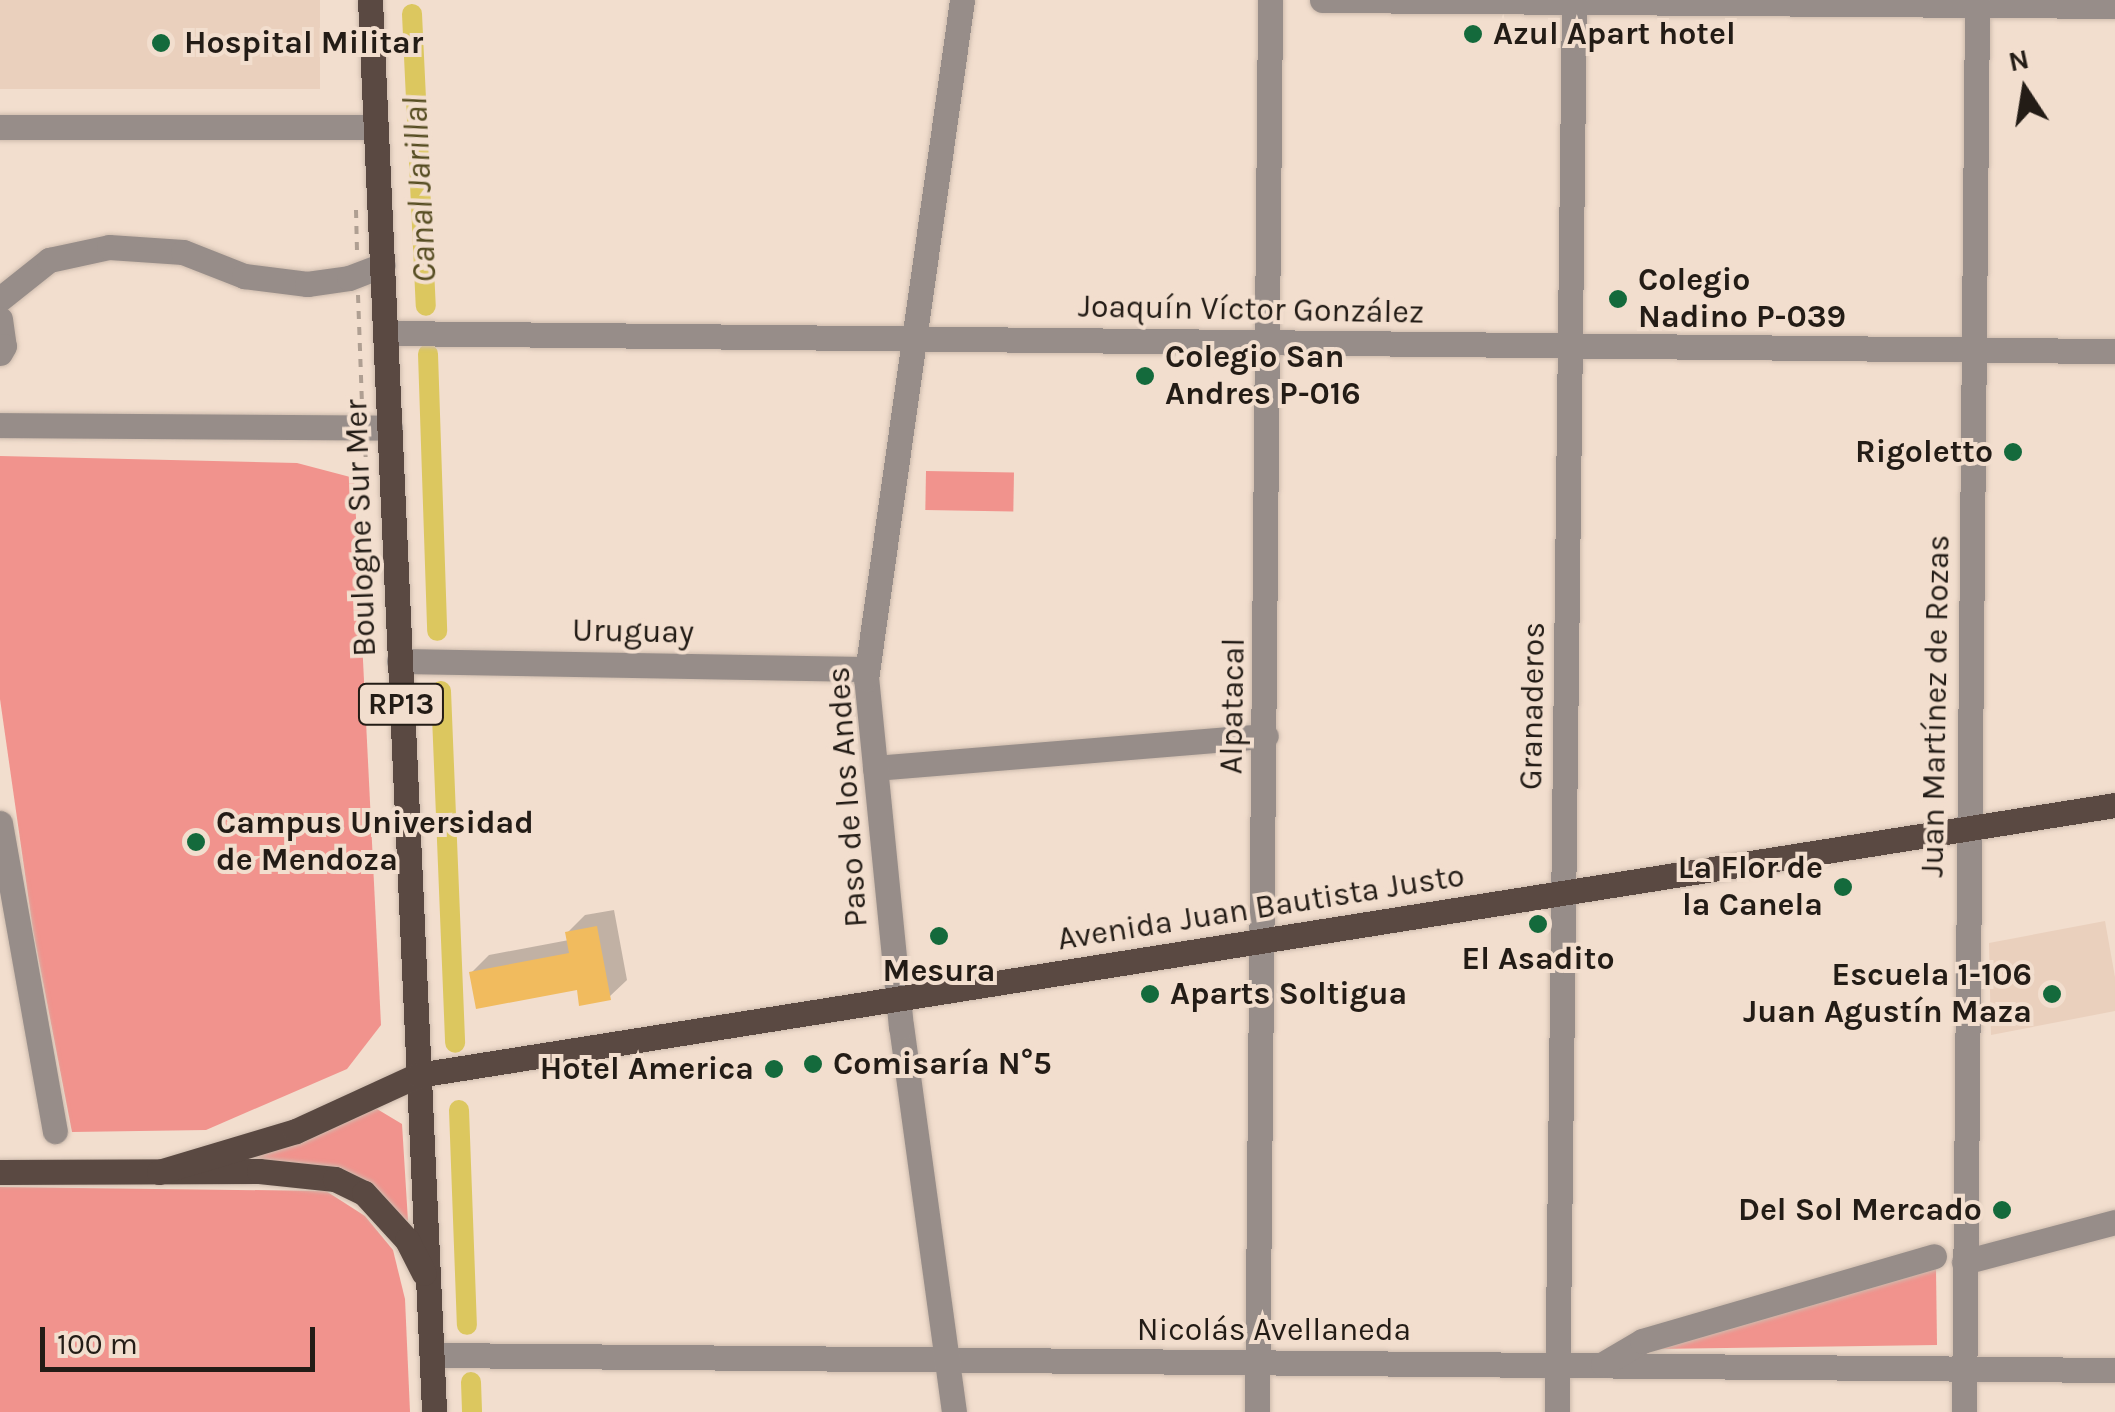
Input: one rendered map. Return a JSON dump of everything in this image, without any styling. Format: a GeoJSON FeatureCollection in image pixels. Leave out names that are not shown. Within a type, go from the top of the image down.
{"type":"FeatureCollection","features":[{"type":"Feature","properties":{"kind":"main road","name":"Boulogne Sur Mer"},"geometry":{"type":"LineString","coordinates":[[370,0],[434,1412]]}},
{"type":"Feature","properties":{"kind":"main road","name":"Avenida Juan Bautista Justo"},"geometry":{"type":"LineString","coordinates":[[158,1172],[296,1130],[418,1075],[2115,805]]}},
{"type":"Feature","properties":{"kind":"main road"},"geometry":{"type":"LineString","coordinates":[[0,1172],[259,1171],[354,1185],[407,1240],[429,1282]]}},
{"type":"Feature","properties":{"kind":"street","name":"Paso de los Andes"},"geometry":{"type":"LineString","coordinates":[[954,1412],[898,999],[866,669],[962,0]]}},
{"type":"Feature","properties":{"kind":"street","name":"Alpatacal"},"geometry":{"type":"LineString","coordinates":[[1257,1412],[1270,0]]}},
{"type":"Feature","properties":{"kind":"street"},"geometry":{"type":"LineString","coordinates":[[1322,0],[2115,6]]}},
{"type":"Feature","properties":{"kind":"street","name":"Granaderos"},"geometry":{"type":"LineString","coordinates":[[1557,1412],[1574,1]]}},
{"type":"Feature","properties":{"kind":"street","name":"Juan Martínez de Rozas"},"geometry":{"type":"LineString","coordinates":[[1964,1412],[1966,828],[1977,3]]}},
{"type":"Feature","properties":{"kind":"street"},"geometry":{"type":"LineString","coordinates":[[0,128],[375,127]]}},
{"type":"Feature","properties":{"kind":"street"},"geometry":{"type":"LineString","coordinates":[[0,299],[49,260],[109,247],[183,252],[244,276],[306,284],[349,278],[383,265]]}},
{"type":"Feature","properties":{"kind":"street"},"geometry":{"type":"LineString","coordinates":[[0,320],[0,353]]}},
{"type":"Feature","properties":{"kind":"street","name":"Joaquín Víctor González"},"geometry":{"type":"LineString","coordinates":[[386,333],[2115,351]]}},
{"type":"Feature","properties":{"kind":"street"},"geometry":{"type":"LineString","coordinates":[[0,425],[390,428]]}},
{"type":"Feature","properties":{"kind":"street","name":"Uruguay"},"geometry":{"type":"LineString","coordinates":[[399,661],[866,669]]}},
{"type":"Feature","properties":{"kind":"street"},"geometry":{"type":"LineString","coordinates":[[875,768],[1266,736]]}},
{"type":"Feature","properties":{"kind":"street"},"geometry":{"type":"LineString","coordinates":[[0,824],[55,1130]]}},
{"type":"Feature","properties":{"kind":"street"},"geometry":{"type":"LineString","coordinates":[[1964,1262],[2115,1222]]}},
{"type":"Feature","properties":{"kind":"street"},"geometry":{"type":"LineString","coordinates":[[1646,1353],[1934,1256]]}},
{"type":"Feature","properties":{"kind":"street","name":"Nicolás Avellaneda"},"geometry":{"type":"LineString","coordinates":[[432,1355],[1600,1365],[1646,1353],[1964,1368],[2115,1370]]}},
{"type":"Feature","properties":{"kind":"shaded area","name":"Hospital Militar"},"geometry":{"type":"Polygon","coordinates":[[[0,0],[320,0],[320,89],[0,89],[0,0]]]}},
{"type":"Feature","properties":{"kind":"shaded area","name":"Campus Universidad de Mendoza"},"geometry":{"type":"Polygon","coordinates":[[[0,456],[297,463],[354,478],[381,1025],[347,1069],[206,1130],[72,1132],[33,930],[0,699],[0,456]]]}},
{"type":"Feature","properties":{"kind":"shaded area"},"geometry":{"type":"Polygon","coordinates":[[[926,471],[1014,473],[1013,512],[925,510],[926,471]]]}},
{"type":"Feature","properties":{"kind":"shaded area","name":"Escuela 1-106 Juan Agustín Maza"},"geometry":{"type":"Polygon","coordinates":[[[2105,921],[2115,977],[2115,1011],[1991,1035],[1989,943],[2105,921]]]}},
{"type":"Feature","properties":{"kind":"shaded area"},"geometry":{"type":"Polygon","coordinates":[[[377,1109],[402,1124],[408,1221],[341,1170],[222,1159],[377,1109]]]}},
{"type":"Feature","properties":{"kind":"shaded area"},"geometry":{"type":"Polygon","coordinates":[[[0,1187],[326,1191],[365,1216],[393,1250],[405,1299],[410,1412],[0,1412],[0,1187]]]}},
{"type":"Feature","properties":{"kind":"shaded area"},"geometry":{"type":"Polygon","coordinates":[[[1936,1269],[1937,1345],[1654,1349],[1936,1269]]]}},
{"type":"Feature","properties":{"kind":"building"},"geometry":{"type":"Polygon","coordinates":[[[597,926],[611,1000],[579,1006],[577,990],[476,1009],[469,972],[569,953],[565,932],[597,926]]]}},
{"type":"Feature","properties":{"kind":"waterway","name":"Canal Jarillal"},"geometry":{"type":"LineString","coordinates":[[412,14],[426,306]]}},
{"type":"Feature","properties":{"kind":"waterway","name":"Canal Jarillal"},"geometry":{"type":"LineString","coordinates":[[428,354],[437,631]]}},
{"type":"Feature","properties":{"kind":"waterway","name":"Canal Jarillal"},"geometry":{"type":"LineString","coordinates":[[441,691],[455,1043]]}},
{"type":"Feature","properties":{"kind":"waterway","name":"Canal Jarillal"},"geometry":{"type":"LineString","coordinates":[[459,1110],[467,1325]]}},
{"type":"Feature","properties":{"kind":"waterway","name":"Canal Jarillal"},"geometry":{"type":"LineString","coordinates":[[471,1382],[472,1412]]}},
{"type":"Feature","properties":{"kind":"place","name":"Azul Apart hotel"},"geometry":{"type":"Point","coordinates":[1473,34]}},
{"type":"Feature","properties":{"kind":"place","name":"Hospital Militar"},"geometry":{"type":"Point","coordinates":[161,43]}},
{"type":"Feature","properties":{"kind":"place","name":"Colegio Nadino P-039"},"geometry":{"type":"Point","coordinates":[1618,299]}},
{"type":"Feature","properties":{"kind":"place","name":"Colegio San Andres P-016"},"geometry":{"type":"Point","coordinates":[1145,376]}},
{"type":"Feature","properties":{"kind":"place","name":"Rigoletto"},"geometry":{"type":"Point","coordinates":[2013,452]}},
{"type":"Feature","properties":{"kind":"place","name":"Campus Universidad de Mendoza"},"geometry":{"type":"Point","coordinates":[196,842]}},
{"type":"Feature","properties":{"kind":"place","name":"La Flor de la Canela"},"geometry":{"type":"Point","coordinates":[1843,887]}},
{"type":"Feature","properties":{"kind":"place","name":"El Asadito"},"geometry":{"type":"Point","coordinates":[1538,924]}},
{"type":"Feature","properties":{"kind":"place","name":"Mesura"},"geometry":{"type":"Point","coordinates":[939,936]}},
{"type":"Feature","properties":{"kind":"place","name":"Aparts Soltigua"},"geometry":{"type":"Point","coordinates":[1150,994]}},
{"type":"Feature","properties":{"kind":"place","name":"Escuela 1-106 Juan Agustín Maza"},"geometry":{"type":"Point","coordinates":[2052,994]}},
{"type":"Feature","properties":{"kind":"place","name":"Comisaría N°5"},"geometry":{"type":"Point","coordinates":[813,1064]}},
{"type":"Feature","properties":{"kind":"place","name":"Hotel America"},"geometry":{"type":"Point","coordinates":[774,1069]}},
{"type":"Feature","properties":{"kind":"place","name":"Del Sol Mercado"},"geometry":{"type":"Point","coordinates":[2002,1210]}}]}
